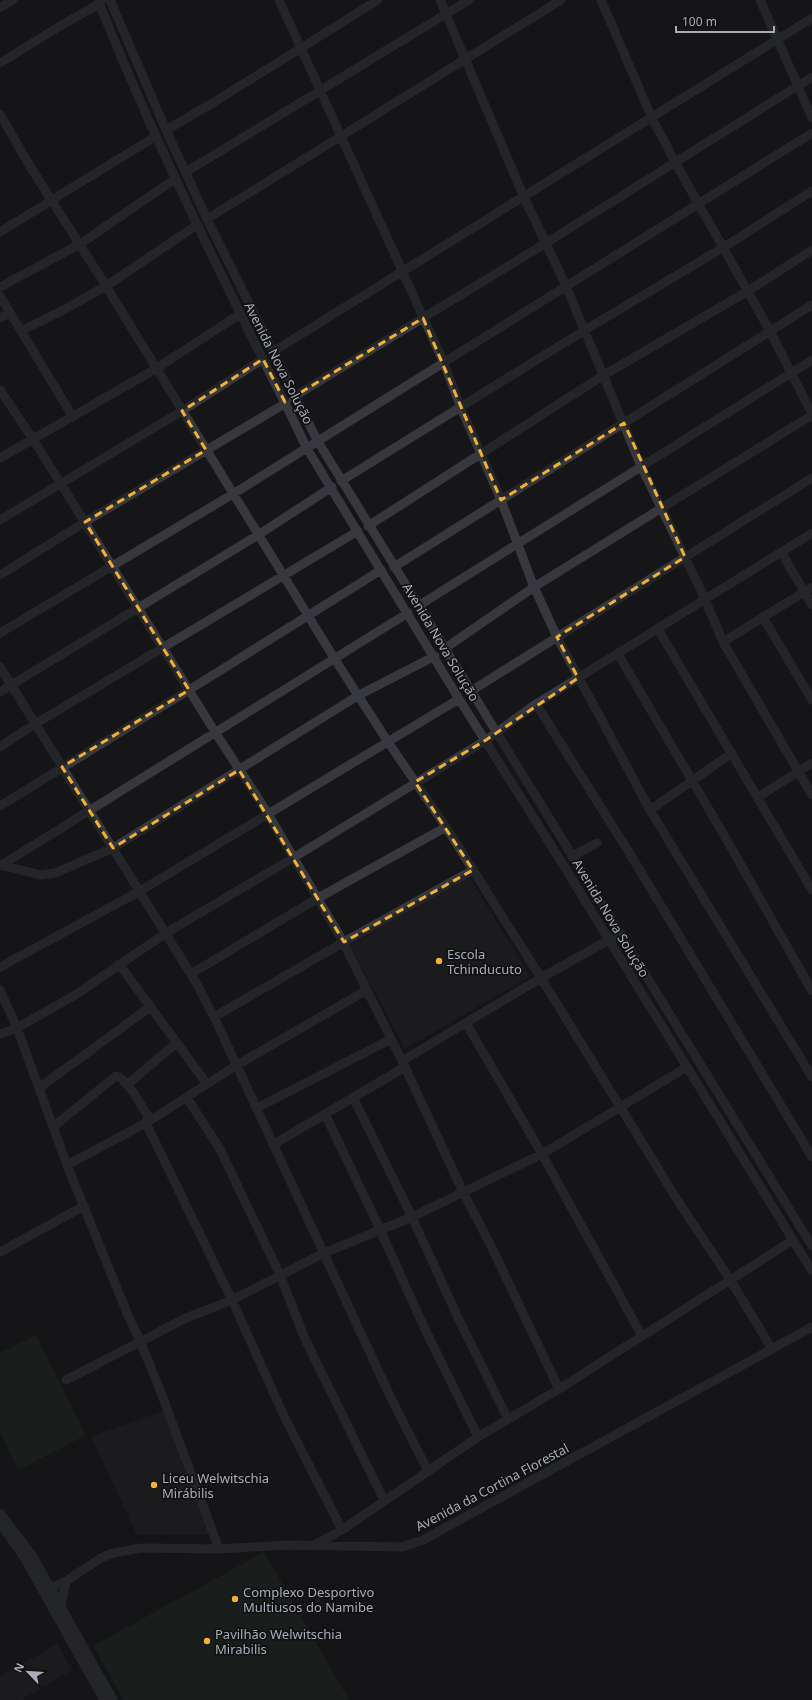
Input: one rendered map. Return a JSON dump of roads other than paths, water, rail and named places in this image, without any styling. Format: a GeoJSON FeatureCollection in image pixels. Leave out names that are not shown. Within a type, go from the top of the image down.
{"type":"FeatureCollection","features":[{"type":"Feature","properties":{"kind":"street"},"geometry":{"type":"LineString","coordinates":[[0,7],[13,0]]}},
{"type":"Feature","properties":{"kind":"street","name":"Avenida Nova Solução"},"geometry":{"type":"LineString","coordinates":[[110,0],[166,130],[208,219],[317,440],[368,526],[812,1246]]}},
{"type":"Feature","properties":{"kind":"street"},"geometry":{"type":"LineString","coordinates":[[279,0],[444,363],[461,408],[501,500],[534,587],[556,637],[650,810],[812,1077]]}},
{"type":"Feature","properties":{"kind":"street"},"geometry":{"type":"LineString","coordinates":[[166,130],[378,0]]}},
{"type":"Feature","properties":{"kind":"street"},"geometry":{"type":"LineString","coordinates":[[440,0],[524,197],[585,330],[641,466],[685,557],[723,642],[812,795]]}},
{"type":"Feature","properties":{"kind":"street"},"geometry":{"type":"LineString","coordinates":[[186,172],[469,0]]}},
{"type":"Feature","properties":{"kind":"street"},"geometry":{"type":"LineString","coordinates":[[208,219],[561,0]]}},
{"type":"Feature","properties":{"kind":"street"},"geometry":{"type":"LineString","coordinates":[[444,649],[534,587],[812,415],[770,331],[675,162],[652,118],[600,0]]}},
{"type":"Feature","properties":{"kind":"street"},"geometry":{"type":"LineString","coordinates":[[760,0],[812,118]]}},
{"type":"Feature","properties":{"kind":"street"},"geometry":{"type":"LineString","coordinates":[[0,63],[100,1]]}},
{"type":"Feature","properties":{"kind":"street","name":"Avenida Nova Solução"},"geometry":{"type":"LineString","coordinates":[[100,1],[175,179],[240,314],[286,403],[306,447],[435,656],[459,699],[610,940],[812,1271]]}},
{"type":"Feature","properties":{"kind":"street"},"geometry":{"type":"LineString","coordinates":[[274,351],[812,18]]}},
{"type":"Feature","properties":{"kind":"street"},"geometry":{"type":"LineString","coordinates":[[295,396],[546,243],[812,77]]}},
{"type":"Feature","properties":{"kind":"street"},"geometry":{"type":"LineString","coordinates":[[0,114],[52,201],[157,368],[334,658],[388,742],[446,827],[678,1201],[731,1281],[772,1349]]}},
{"type":"Feature","properties":{"kind":"street"},"geometry":{"type":"LineString","coordinates":[[0,633],[233,494],[317,440],[444,363],[812,133]]}},
{"type":"Feature","properties":{"kind":"street"},"geometry":{"type":"LineString","coordinates":[[0,232],[156,136]]}},
{"type":"Feature","properties":{"kind":"street"},"geometry":{"type":"LineString","coordinates":[[0,287],[80,244],[175,179]]}},
{"type":"Feature","properties":{"kind":"street"},"geometry":{"type":"LineString","coordinates":[[341,480],[461,408],[585,330],[724,247],[812,191]]}},
{"type":"Feature","properties":{"kind":"street"},"geometry":{"type":"LineString","coordinates":[[21,331],[69,307],[106,286],[197,225]]}},
{"type":"Feature","properties":{"kind":"street"},"geometry":{"type":"LineString","coordinates":[[368,526],[604,375],[748,291],[812,250]]}},
{"type":"Feature","properties":{"kind":"street"},"geometry":{"type":"LineString","coordinates":[[0,296],[73,417]]}},
{"type":"Feature","properties":{"kind":"street"},"geometry":{"type":"LineString","coordinates":[[394,567],[812,305]]}},
{"type":"Feature","properties":{"kind":"street"},"geometry":{"type":"LineString","coordinates":[[0,318],[10,312]]}},
{"type":"Feature","properties":{"kind":"street"},"geometry":{"type":"LineString","coordinates":[[0,458],[157,368],[240,314]]}},
{"type":"Feature","properties":{"kind":"street"},"geometry":{"type":"LineString","coordinates":[[0,520],[60,482],[182,410],[264,359]]}},
{"type":"Feature","properties":{"kind":"street"},"geometry":{"type":"LineString","coordinates":[[418,606],[812,360]]}},
{"type":"Feature","properties":{"kind":"street"},"geometry":{"type":"LineString","coordinates":[[0,390],[33,439],[137,608],[268,814],[344,942],[559,1389]]}},
{"type":"Feature","properties":{"kind":"street"},"geometry":{"type":"LineString","coordinates":[[0,575],[84,522],[286,403]]}},
{"type":"Feature","properties":{"kind":"street"},"geometry":{"type":"LineString","coordinates":[[471,691],[812,478]]}},
{"type":"Feature","properties":{"kind":"street"},"geometry":{"type":"LineString","coordinates":[[0,692],[258,535],[332,487]]}},
{"type":"Feature","properties":{"kind":"street"},"geometry":{"type":"LineString","coordinates":[[0,747],[35,724],[164,649],[358,531]]}},
{"type":"Feature","properties":{"kind":"street"},"geometry":{"type":"LineString","coordinates":[[0,1034],[16,1028],[75,995],[166,933],[294,858],[415,782],[486,740],[536,704],[812,533]]}},
{"type":"Feature","properties":{"kind":"street"},"geometry":{"type":"LineString","coordinates":[[781,552],[808,590],[812,605]]}},
{"type":"Feature","properties":{"kind":"street"},"geometry":{"type":"LineString","coordinates":[[0,806],[381,570]]}},
{"type":"Feature","properties":{"kind":"street"},"geometry":{"type":"LineString","coordinates":[[723,642],[808,590]]}},
{"type":"Feature","properties":{"kind":"street"},"geometry":{"type":"LineString","coordinates":[[0,866],[408,613]]}},
{"type":"Feature","properties":{"kind":"street"},"geometry":{"type":"LineString","coordinates":[[763,617],[812,700]]}},
{"type":"Feature","properties":{"kind":"street"},"geometry":{"type":"LineString","coordinates":[[658,628],[812,890]]}},
{"type":"Feature","properties":{"kind":"street"},"geometry":{"type":"LineString","coordinates":[[618,654],[812,991]]}},
{"type":"Feature","properties":{"kind":"street"},"geometry":{"type":"LineString","coordinates":[[0,866],[41,875],[55,873],[113,848],[359,695],[435,656]]}},
{"type":"Feature","properties":{"kind":"street"},"geometry":{"type":"LineString","coordinates":[[0,667],[166,933],[191,974],[214,1017],[390,1396],[428,1471]]}},
{"type":"Feature","properties":{"kind":"street"},"geometry":{"type":"LineString","coordinates":[[0,967],[140,891],[459,699]]}},
{"type":"Feature","properties":{"kind":"street"},"geometry":{"type":"LineString","coordinates":[[536,704],[627,848],[812,1158]]}},
{"type":"Feature","properties":{"kind":"street"},"geometry":{"type":"LineString","coordinates":[[650,810],[732,753]]}},
{"type":"Feature","properties":{"kind":"street"},"geometry":{"type":"LineString","coordinates":[[758,797],[812,763]]}},
{"type":"Feature","properties":{"kind":"street"},"geometry":{"type":"LineString","coordinates":[[191,974],[318,898],[446,827]]}},
{"type":"Feature","properties":{"kind":"street"},"geometry":{"type":"LineString","coordinates":[[572,856],[597,843]]}},
{"type":"Feature","properties":{"kind":"street"},"geometry":{"type":"LineString","coordinates":[[214,1017],[473,870]]}},
{"type":"Feature","properties":{"kind":"street"},"geometry":{"type":"LineString","coordinates":[[274,1144],[353,1097],[466,1023],[620,933]]}},
{"type":"Feature","properties":{"kind":"street"},"geometry":{"type":"LineString","coordinates":[[119,964],[207,1084]]}},
{"type":"Feature","properties":{"kind":"street"},"geometry":{"type":"LineString","coordinates":[[0,990],[39,1088],[67,1165],[160,1390],[219,1549]]}},
{"type":"Feature","properties":{"kind":"street"},"geometry":{"type":"LineString","coordinates":[[67,1165],[146,1123],[237,1065],[367,990]]}},
{"type":"Feature","properties":{"kind":"street"},"geometry":{"type":"LineString","coordinates":[[39,1088],[150,1007]]}},
{"type":"Feature","properties":{"kind":"street"},"geometry":{"type":"LineString","coordinates":[[466,1023],[542,1154],[642,1336]]}},
{"type":"Feature","properties":{"kind":"street"},"geometry":{"type":"LineString","coordinates":[[257,1108],[391,1039]]}},
{"type":"Feature","properties":{"kind":"street"},"geometry":{"type":"LineString","coordinates":[[127,1085],[176,1043]]}},
{"type":"Feature","properties":{"kind":"street"},"geometry":{"type":"LineString","coordinates":[[66,1380],[186,1318],[232,1300],[324,1253],[412,1217],[542,1154],[620,1106],[687,1068]]}},
{"type":"Feature","properties":{"kind":"street"},"geometry":{"type":"LineString","coordinates":[[53,1127],[116,1076],[120,1077],[127,1085],[148,1116],[146,1123],[232,1300],[284,1416],[342,1530]]}},
{"type":"Feature","properties":{"kind":"street"},"geometry":{"type":"LineString","coordinates":[[353,1097],[508,1419]]}},
{"type":"Feature","properties":{"kind":"street"},"geometry":{"type":"LineString","coordinates":[[187,1098],[220,1149],[280,1275],[305,1339],[384,1500]]}},
{"type":"Feature","properties":{"kind":"street"},"geometry":{"type":"LineString","coordinates":[[325,1114],[424,1327],[478,1437]]}},
{"type":"Feature","properties":{"kind":"street"},"geometry":{"type":"LineString","coordinates":[[0,1252],[84,1206]]}},
{"type":"Feature","properties":{"kind":"street"},"geometry":{"type":"LineString","coordinates":[[804,1232],[812,1227]]}},
{"type":"Feature","properties":{"kind":"street"},"geometry":{"type":"LineString","coordinates":[[313,1545],[342,1530],[478,1437],[559,1389],[731,1281],[793,1240]]}},
{"type":"Feature","properties":{"kind":"street","name":"Avenida da Cortina Florestal"},"geometry":{"type":"LineString","coordinates":[[49,1592],[102,1558],[124,1551],[142,1548],[219,1549],[286,1545],[402,1546],[423,1540],[812,1327]]}},
{"type":"Feature","properties":{"kind":"street"},"geometry":{"type":"LineString","coordinates":[[0,1505],[1,1518],[25,1559],[61,1606],[113,1700]]}},
{"type":"Feature","properties":{"kind":"street"},"geometry":{"type":"LineString","coordinates":[[1,1518],[32,1555],[44,1577],[49,1592],[104,1700]]}},
{"type":"Feature","properties":{"kind":"street"},"geometry":{"type":"LineString","coordinates":[[44,1577],[66,1581],[61,1606]]}},
{"type":"Feature","properties":{"kind":"place","name":"Escola Tchinducuto"},"geometry":{"type":"Point","coordinates":[439,961]}},
{"type":"Feature","properties":{"kind":"place","name":"Liceu Welwitschia Mirábilis"},"geometry":{"type":"Point","coordinates":[154,1485]}},
{"type":"Feature","properties":{"kind":"place","name":"Complexo Desportivo Multiusos do Namibe"},"geometry":{"type":"Point","coordinates":[235,1599]}},
{"type":"Feature","properties":{"kind":"place","name":"Pavilhão Welwitschia Mirabilis"},"geometry":{"type":"Point","coordinates":[207,1641]}}]}
